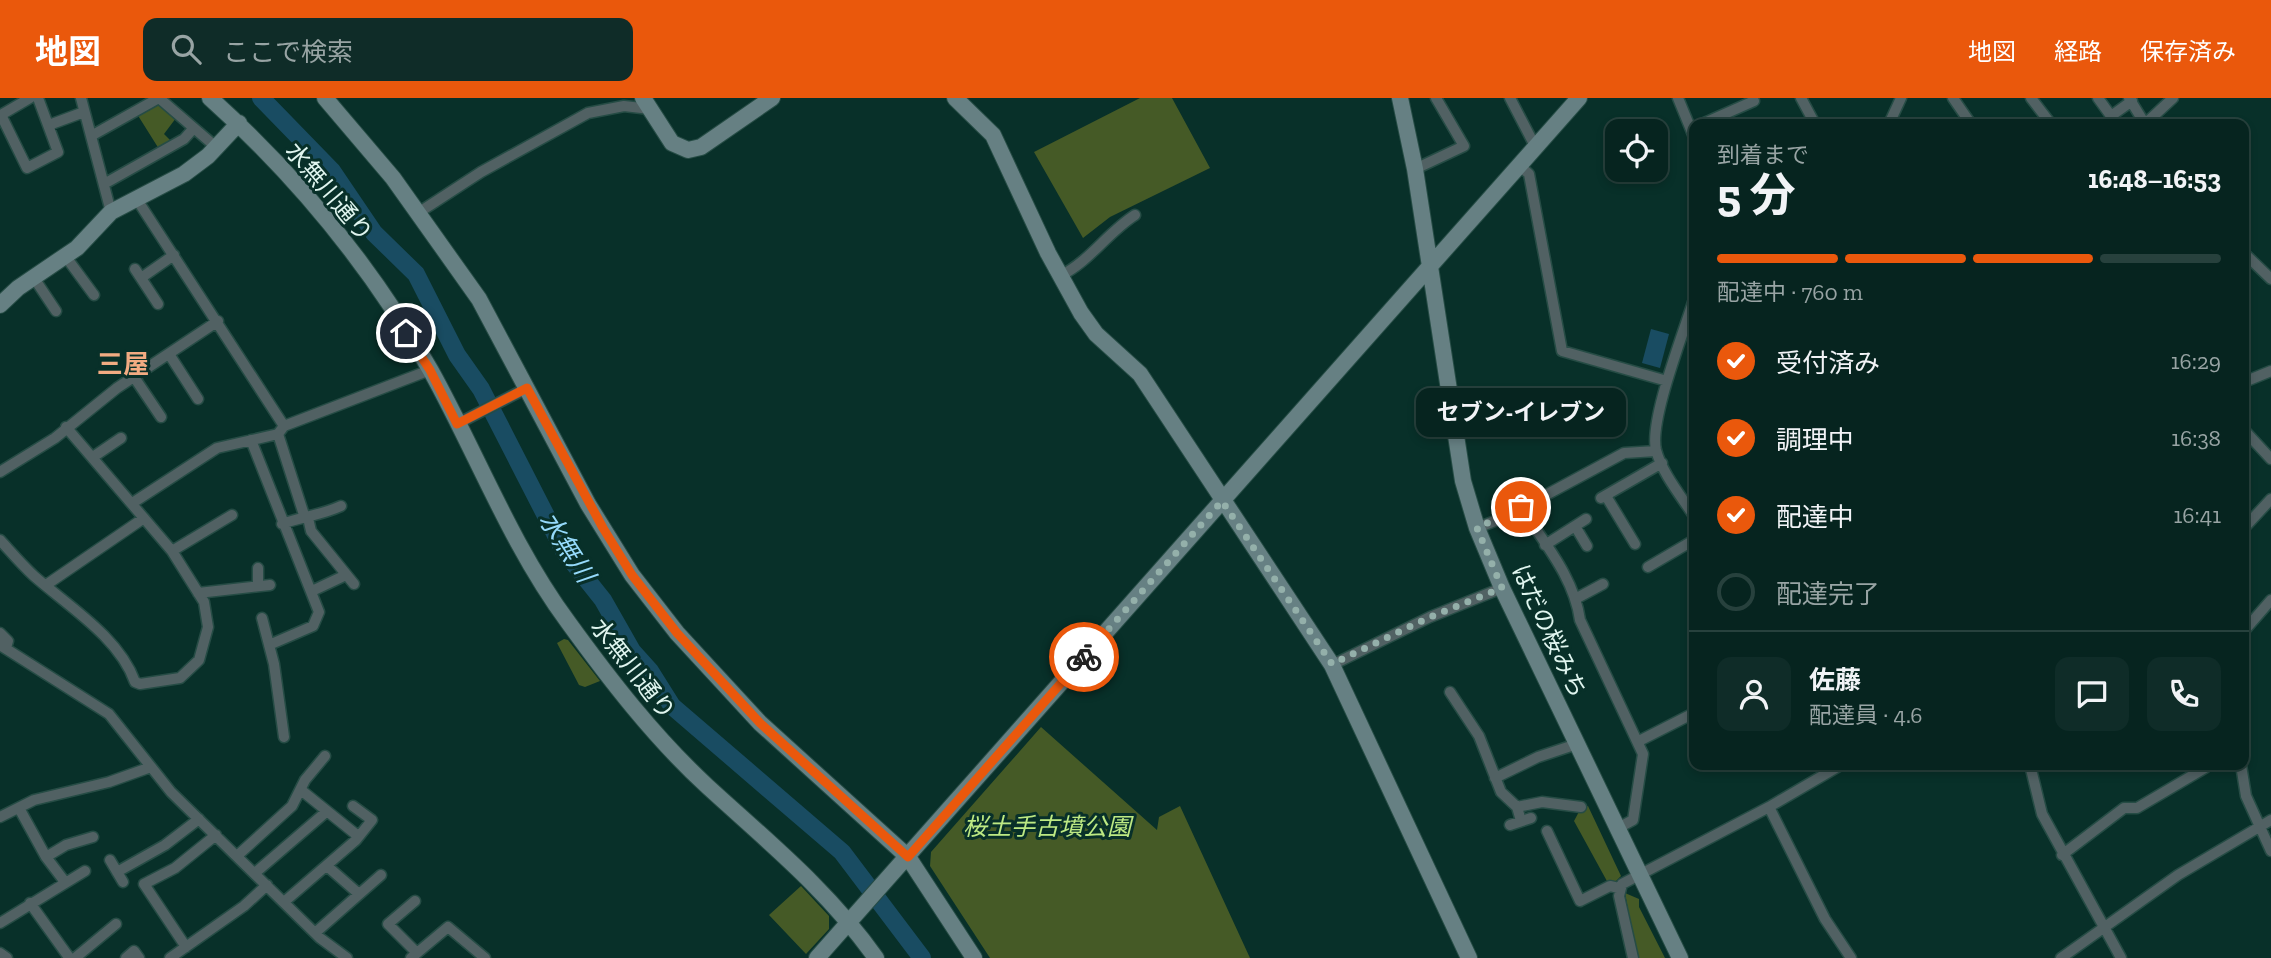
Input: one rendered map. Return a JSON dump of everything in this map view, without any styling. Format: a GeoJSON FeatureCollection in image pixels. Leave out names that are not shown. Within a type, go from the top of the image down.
{"type":"FeatureCollection","features":[{"type":"Feature","properties":{"kind":"street"},"geometry":{"type":"LineString","coordinates":[[30,98],[1,115],[27,168],[58,152],[38,98]]}},
{"type":"Feature","properties":{"kind":"street"},"geometry":{"type":"LineString","coordinates":[[82,98],[111,212]]}},
{"type":"Feature","properties":{"kind":"street"},"geometry":{"type":"LineString","coordinates":[[91,136],[159,98],[216,147]]}},
{"type":"Feature","properties":{"kind":"street","name":"水無川通り"},"geometry":{"type":"LineString","coordinates":[[210,98],[239,124],[318,209],[349,249],[463,421],[528,561],[566,620],[617,687],[688,767],[854,920],[876,958]]}},
{"type":"Feature","properties":{"kind":"street"},"geometry":{"type":"LineString","coordinates":[[325,98],[360,137],[479,299],[522,391],[632,575],[677,633],[760,723],[908,857],[974,958]]}},
{"type":"Feature","properties":{"kind":"street"},"geometry":{"type":"LineString","coordinates":[[418,213],[481,172],[588,113],[646,104],[672,143],[688,150],[701,147],[772,98]]}},
{"type":"Feature","properties":{"kind":"street"},"geometry":{"type":"LineString","coordinates":[[955,98],[993,135],[1060,276],[1096,334],[1140,374],[1332,664],[1469,958]]}},
{"type":"Feature","properties":{"kind":"street","name":"はだの桜みち"},"geometry":{"type":"LineString","coordinates":[[1400,98],[1415,169],[1463,481],[1477,528],[1502,588],[1680,958]]}},
{"type":"Feature","properties":{"kind":"street"},"geometry":{"type":"LineString","coordinates":[[1415,169],[1464,146],[1436,98]]}},
{"type":"Feature","properties":{"kind":"street"},"geometry":{"type":"LineString","coordinates":[[1510,98],[1535,146]]}},
{"type":"Feature","properties":{"kind":"street"},"geometry":{"type":"LineString","coordinates":[[817,958],[854,920],[1578,98]]}},
{"type":"Feature","properties":{"kind":"street"},"geometry":{"type":"LineString","coordinates":[[1678,98],[1689,119]]}},
{"type":"Feature","properties":{"kind":"street"},"geometry":{"type":"LineString","coordinates":[[1801,98],[1812,119]]}},
{"type":"Feature","properties":{"kind":"street"},"geometry":{"type":"LineString","coordinates":[[1891,119],[1901,98]]}},
{"type":"Feature","properties":{"kind":"street"},"geometry":{"type":"LineString","coordinates":[[1953,98],[1968,119]]}},
{"type":"Feature","properties":{"kind":"street"},"geometry":{"type":"LineString","coordinates":[[2031,98],[2047,119]]}},
{"type":"Feature","properties":{"kind":"street"},"geometry":{"type":"LineString","coordinates":[[2098,98],[2111,116],[2130,100],[2142,119]]}},
{"type":"Feature","properties":{"kind":"street"},"geometry":{"type":"LineString","coordinates":[[2150,119],[2173,98]]}},
{"type":"Feature","properties":{"kind":"street"},"geometry":{"type":"LineString","coordinates":[[1717,119],[1754,101]]}},
{"type":"Feature","properties":{"kind":"street"},"geometry":{"type":"LineString","coordinates":[[49,125],[84,112]]}},
{"type":"Feature","properties":{"kind":"street"},"geometry":{"type":"LineString","coordinates":[[0,305],[66,257],[111,212],[184,174],[239,124]]}},
{"type":"Feature","properties":{"kind":"street"},"geometry":{"type":"LineString","coordinates":[[104,184],[184,139],[193,129]]}},
{"type":"Feature","properties":{"kind":"street"},"geometry":{"type":"LineString","coordinates":[[1519,165],[1529,174],[1562,351],[1667,380]]}},
{"type":"Feature","properties":{"kind":"street"},"geometry":{"type":"LineString","coordinates":[[136,198],[218,321],[281,430],[311,531],[354,584]]}},
{"type":"Feature","properties":{"kind":"street"},"geometry":{"type":"LineString","coordinates":[[1060,276],[1088,259],[1116,227],[1135,215]]}},
{"type":"Feature","properties":{"kind":"street"},"geometry":{"type":"LineString","coordinates":[[158,304],[138,274],[174,255]]}},
{"type":"Feature","properties":{"kind":"street"},"geometry":{"type":"LineString","coordinates":[[66,257],[94,295]]}},
{"type":"Feature","properties":{"kind":"street"},"geometry":{"type":"LineString","coordinates":[[2249,258],[2271,279]]}},
{"type":"Feature","properties":{"kind":"street"},"geometry":{"type":"LineString","coordinates":[[34,278],[56,311]]}},
{"type":"Feature","properties":{"kind":"street"},"geometry":{"type":"LineString","coordinates":[[1689,316],[1667,380],[1655,438],[1656,451],[1662,463],[1689,497]]}},
{"type":"Feature","properties":{"kind":"street"},"geometry":{"type":"LineString","coordinates":[[0,471],[55,438],[134,377],[218,321]]}},
{"type":"Feature","properties":{"kind":"street"},"geometry":{"type":"LineString","coordinates":[[169,354],[198,399]]}},
{"type":"Feature","properties":{"kind":"street"},"geometry":{"type":"LineString","coordinates":[[134,502],[217,448],[281,430],[430,370]]}},
{"type":"Feature","properties":{"kind":"street"},"geometry":{"type":"LineString","coordinates":[[2249,380],[2271,371]]}},
{"type":"Feature","properties":{"kind":"street"},"geometry":{"type":"LineString","coordinates":[[134,377],[161,417]]}},
{"type":"Feature","properties":{"kind":"street"},"geometry":{"type":"LineString","coordinates":[[463,421],[522,391]]}},
{"type":"Feature","properties":{"kind":"street"},"geometry":{"type":"LineString","coordinates":[[0,540],[106,639],[131,670],[135,682],[140,684],[180,678],[199,660],[208,627],[204,602],[172,551],[134,502],[66,427]]}},
{"type":"Feature","properties":{"kind":"street"},"geometry":{"type":"LineString","coordinates":[[2249,435],[2271,459]]}},
{"type":"Feature","properties":{"kind":"street"},"geometry":{"type":"LineString","coordinates":[[93,457],[121,438]]}},
{"type":"Feature","properties":{"kind":"street"},"geometry":{"type":"LineString","coordinates":[[251,440],[319,612],[313,626],[269,645]]}},
{"type":"Feature","properties":{"kind":"street"},"geometry":{"type":"LineString","coordinates":[[1477,528],[1624,453],[1656,451]]}},
{"type":"Feature","properties":{"kind":"street"},"geometry":{"type":"LineString","coordinates":[[1635,544],[1632,531],[1604,497],[1662,463]]}},
{"type":"Feature","properties":{"kind":"street"},"geometry":{"type":"LineString","coordinates":[[2249,523],[2271,499]]}},
{"type":"Feature","properties":{"kind":"street"},"geometry":{"type":"LineString","coordinates":[[282,524],[341,506]]}},
{"type":"Feature","properties":{"kind":"street"},"geometry":{"type":"LineString","coordinates":[[1521,507],[1577,598],[1580,620],[1643,754],[1633,820],[1618,828]]}},
{"type":"Feature","properties":{"kind":"street"},"geometry":{"type":"LineString","coordinates":[[172,551],[232,515]]}},
{"type":"Feature","properties":{"kind":"street"},"geometry":{"type":"LineString","coordinates":[[46,585],[144,518]]}},
{"type":"Feature","properties":{"kind":"street"},"geometry":{"type":"LineString","coordinates":[[1545,545],[1586,519]]}},
{"type":"Feature","properties":{"kind":"street"},"geometry":{"type":"LineString","coordinates":[[1575,526],[1587,547]]}},
{"type":"Feature","properties":{"kind":"street"},"geometry":{"type":"LineString","coordinates":[[1648,567],[1689,543]]}},
{"type":"Feature","properties":{"kind":"street"},"geometry":{"type":"LineString","coordinates":[[198,593],[264,585],[258,568]]}},
{"type":"Feature","properties":{"kind":"street"},"geometry":{"type":"LineString","coordinates":[[312,591],[346,575]]}},
{"type":"Feature","properties":{"kind":"street"},"geometry":{"type":"LineString","coordinates":[[1577,598],[1603,584]]}},
{"type":"Feature","properties":{"kind":"street"},"geometry":{"type":"LineString","coordinates":[[1332,664],[1430,617],[1502,588]]}},
{"type":"Feature","properties":{"kind":"street"},"geometry":{"type":"LineString","coordinates":[[2249,625],[2271,600]]}},
{"type":"Feature","properties":{"kind":"street"},"geometry":{"type":"LineString","coordinates":[[262,618],[284,737]]}},
{"type":"Feature","properties":{"kind":"street"},"geometry":{"type":"LineString","coordinates":[[0,633],[8,641],[3,647],[102,708],[199,819],[315,933],[348,958]]}},
{"type":"Feature","properties":{"kind":"street"},"geometry":{"type":"LineString","coordinates":[[1450,692],[1479,736],[1501,792],[1517,807],[1521,821]]}},
{"type":"Feature","properties":{"kind":"street"},"geometry":{"type":"LineString","coordinates":[[1639,741],[1689,716]]}},
{"type":"Feature","properties":{"kind":"street"},"geometry":{"type":"LineString","coordinates":[[1495,778],[1538,757],[1577,744]]}},
{"type":"Feature","properties":{"kind":"street"},"geometry":{"type":"LineString","coordinates":[[237,855],[292,806],[325,755]]}},
{"type":"Feature","properties":{"kind":"street"},"geometry":{"type":"LineString","coordinates":[[0,817],[34,800],[109,782],[151,767]]}},
{"type":"Feature","properties":{"kind":"street"},"geometry":{"type":"LineString","coordinates":[[1619,888],[1628,878],[1769,807],[1832,770]]}},
{"type":"Feature","properties":{"kind":"street"},"geometry":{"type":"LineString","coordinates":[[2031,770],[2042,814],[2062,855],[2121,958]]}},
{"type":"Feature","properties":{"kind":"street"},"geometry":{"type":"LineString","coordinates":[[2062,855],[2124,808],[2137,808],[2202,770]]}},
{"type":"Feature","properties":{"kind":"street"},"geometry":{"type":"LineString","coordinates":[[2241,770],[2241,782],[2271,851]]}},
{"type":"Feature","properties":{"kind":"street"},"geometry":{"type":"LineString","coordinates":[[301,790],[358,836]]}},
{"type":"Feature","properties":{"kind":"street"},"geometry":{"type":"LineString","coordinates":[[1517,807],[1542,802],[1581,807]]}},
{"type":"Feature","properties":{"kind":"street"},"geometry":{"type":"LineString","coordinates":[[284,902],[376,822],[353,806]]}},
{"type":"Feature","properties":{"kind":"street"},"geometry":{"type":"LineString","coordinates":[[1769,807],[1825,919],[1851,958]]}},
{"type":"Feature","properties":{"kind":"street"},"geometry":{"type":"LineString","coordinates":[[19,808],[46,857],[65,882]]}},
{"type":"Feature","properties":{"kind":"street"},"geometry":{"type":"LineString","coordinates":[[255,873],[326,812]]}},
{"type":"Feature","properties":{"kind":"street"},"geometry":{"type":"LineString","coordinates":[[110,860],[120,877],[199,819]]}},
{"type":"Feature","properties":{"kind":"street"},"geometry":{"type":"LineString","coordinates":[[2061,958],[2178,876],[2271,820]]}},
{"type":"Feature","properties":{"kind":"street"},"geometry":{"type":"LineString","coordinates":[[1547,831],[1580,901],[1610,886],[1619,888]]}},
{"type":"Feature","properties":{"kind":"street"},"geometry":{"type":"LineString","coordinates":[[186,947],[144,884],[175,868],[216,835]]}},
{"type":"Feature","properties":{"kind":"street"},"geometry":{"type":"LineString","coordinates":[[46,857],[66,845],[93,837]]}},
{"type":"Feature","properties":{"kind":"street"},"geometry":{"type":"LineString","coordinates":[[327,866],[359,894]]}},
{"type":"Feature","properties":{"kind":"street"},"geometry":{"type":"LineString","coordinates":[[0,923],[85,871]]}},
{"type":"Feature","properties":{"kind":"street"},"geometry":{"type":"LineString","coordinates":[[315,933],[381,875]]}},
{"type":"Feature","properties":{"kind":"street"},"geometry":{"type":"LineString","coordinates":[[170,958],[244,906],[267,885]]}},
{"type":"Feature","properties":{"kind":"street"},"geometry":{"type":"LineString","coordinates":[[1619,888],[1633,958]]}},
{"type":"Feature","properties":{"kind":"street"},"geometry":{"type":"LineString","coordinates":[[415,901],[388,924],[414,955],[447,927],[485,958]]}},
{"type":"Feature","properties":{"kind":"street"},"geometry":{"type":"LineString","coordinates":[[30,903],[72,957],[116,924]]}},
{"type":"Feature","properties":{"kind":"street"},"geometry":{"type":"LineString","coordinates":[[125,958],[134,951],[139,958]]}},
{"type":"Feature","properties":{"kind":"street"},"geometry":{"type":"LineString","coordinates":[[0,953],[7,958]]}},
{"type":"Feature","properties":{"kind":"green space"},"geometry":{"type":"Polygon","coordinates":[[[1140,98],[1172,98],[1210,168],[1110,217],[1083,238],[1034,152],[1140,98]]]}},
{"type":"Feature","properties":{"kind":"green space"},"geometry":{"type":"Polygon","coordinates":[[[157,103],[176,118],[164,134],[172,142],[159,149],[137,114],[157,103]]]}},
{"type":"Feature","properties":{"kind":"green space"},"geometry":{"type":"Polygon","coordinates":[[[568,640],[600,681],[585,687],[579,685],[557,643],[568,640]]]}},
{"type":"Feature","properties":{"kind":"green space","name":"桜土手古墳公園"},"geometry":{"type":"Polygon","coordinates":[[[1041,727],[1157,830],[1159,817],[1180,806],[1250,958],[990,958],[930,866],[931,852],[1041,727]]]}},
{"type":"Feature","properties":{"kind":"green space"},"geometry":{"type":"Polygon","coordinates":[[[1588,806],[1621,876],[1613,884],[1608,883],[1574,821],[1581,808],[1588,806]]]}},
{"type":"Feature","properties":{"kind":"green space"},"geometry":{"type":"Polygon","coordinates":[[[801,886],[829,916],[829,929],[806,954],[769,915],[801,886]]]}},
{"type":"Feature","properties":{"kind":"green space"},"geometry":{"type":"Polygon","coordinates":[[[1625,893],[1639,899],[1639,907],[1665,958],[1637,958],[1625,893]]]}},
{"type":"Feature","properties":{"kind":"water"},"geometry":{"type":"Polygon","coordinates":[[[1651,329],[1669,334],[1660,368],[1642,363],[1651,329]]]}},
{"type":"Feature","properties":{"kind":"waterway","name":"水無川"},"geometry":{"type":"LineString","coordinates":[[261,98],[332,171],[374,233],[416,274],[457,355],[481,389],[564,551],[603,600],[632,651],[650,671],[672,706],[842,852],[922,958]]}},
{"type":"Feature","properties":{"kind":"way so far"},"geometry":{"type":"LineString","coordinates":[[1084,657],[1222,501],[1332,664],[1430,617],[1502,588],[1477,528],[1521,507]]}},
{"type":"Feature","properties":{"kind":"place","name":"セブン-イレブン"},"geometry":{"type":"Point","coordinates":[1521,507]}},
{"type":"Feature","properties":{"kind":"district","name":"三屋"},"geometry":{"type":"Point","coordinates":[123,364]}},
{"type":"Feature","properties":{"kind":"route"},"geometry":{"type":"LineString","coordinates":[[406,333],[430,370],[457,424],[527,388],[588,504],[632,575],[677,633],[760,723],[888,836],[908,857],[1084,657]]}}]}
